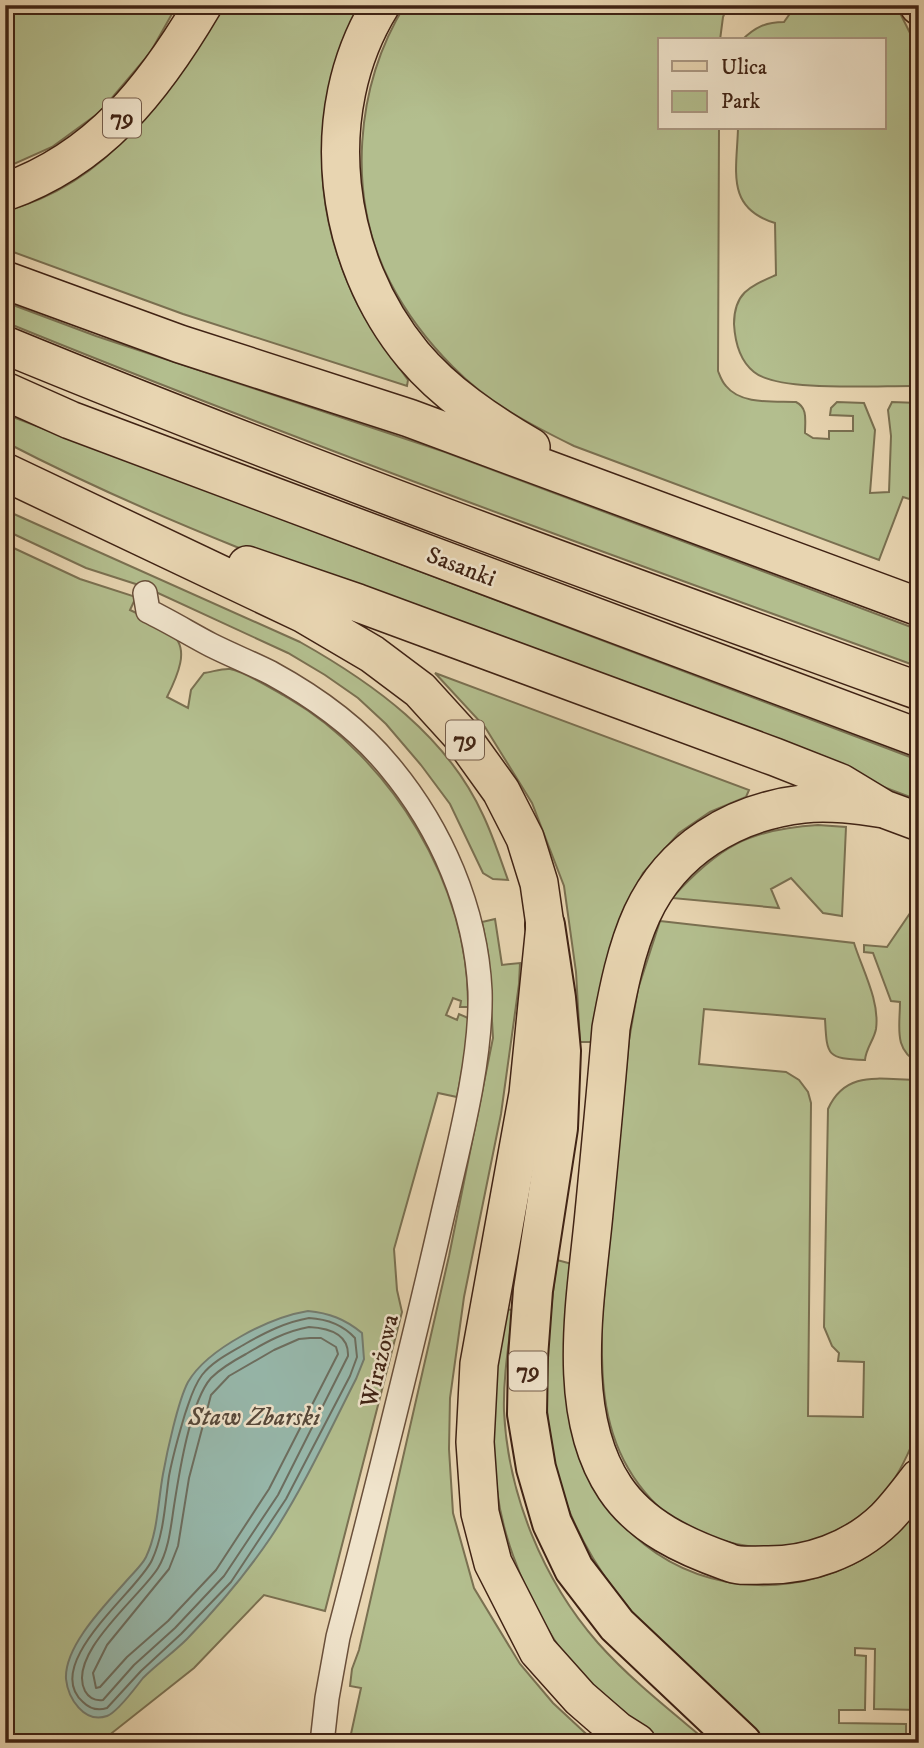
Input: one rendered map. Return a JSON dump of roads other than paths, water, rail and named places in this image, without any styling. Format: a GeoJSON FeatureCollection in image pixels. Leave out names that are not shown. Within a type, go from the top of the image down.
{"type":"FeatureCollection","features":[{"type":"Feature","properties":{"kind":"highway","name":"79"},"geometry":{"type":"LineString","coordinates":[[545,925],[561,1051],[558,1128],[533,1290],[528,1357],[527,1414],[536,1468],[552,1523],[574,1569],[610,1616],[662,1669],[742,1743]]}},
{"type":"Feature","properties":{"kind":"main road","name":"79"},"geometry":{"type":"LineString","coordinates":[[5,192],[51,173],[71,161],[111,129],[144,93],[203,5]]}},
{"type":"Feature","properties":{"kind":"main road"},"geometry":{"type":"LineString","coordinates":[[381,5],[370,23],[352,71],[341,143],[344,200],[353,245],[383,313],[433,377],[472,409],[543,454],[660,510]]}},
{"type":"Feature","properties":{"kind":"main road"},"geometry":{"type":"LineString","coordinates":[[5,280],[180,344],[409,418],[919,607]]}},
{"type":"Feature","properties":{"kind":"main road","name":"Sasanki"},"geometry":{"type":"LineString","coordinates":[[5,345],[129,396],[647,593],[919,691]]}},
{"type":"Feature","properties":{"kind":"main road","name":"Sasanki"},"geometry":{"type":"LineString","coordinates":[[5,391],[70,420],[919,738]]}},
{"type":"Feature","properties":{"kind":"main road","name":"79"},"geometry":{"type":"LineString","coordinates":[[5,472],[304,614],[372,654],[420,690],[460,734],[501,790],[525,838],[539,883],[545,925]]}},
{"type":"Feature","properties":{"kind":"main road"},"geometry":{"type":"LineString","coordinates":[[171,549],[241,563],[371,608],[808,770],[841,783],[884,809],[918,822]]}},
{"type":"Feature","properties":{"kind":"main road"},"geometry":{"type":"LineString","coordinates":[[884,809],[805,804],[764,812],[717,831],[677,861],[650,898],[634,936],[611,1028],[581,1345],[589,1419],[597,1451],[615,1488],[644,1520],[688,1548],[735,1565],[785,1566],[829,1555],[861,1538],[884,1519],[919,1478]]}},
{"type":"Feature","properties":{"kind":"main road"},"geometry":{"type":"LineString","coordinates":[[545,925],[528,1094],[479,1364],[475,1442],[480,1513],[493,1563],[538,1651],[580,1698],[618,1731],[637,1743]]}},
{"type":"Feature","properties":{"kind":"street","name":"Wirażowa"},"geometry":{"type":"LineString","coordinates":[[145,593],[148,611],[303,691],[333,713],[387,764],[410,793],[447,858],[468,919],[480,990],[478,1040],[452,1174],[338,1637],[322,1743]]}},
{"type":"Feature","properties":{"kind":"water","name":"Staw Zbarski"},"geometry":{"type":"Polygon","coordinates":[[[308,1311],[337,1317],[362,1333],[364,1359],[294,1499],[252,1564],[187,1639],[143,1678],[111,1714],[99,1717],[84,1713],[67,1686],[67,1666],[72,1652],[89,1625],[146,1557],[155,1527],[170,1440],[188,1382],[197,1369],[225,1346],[259,1327],[308,1311]]]}}]}
